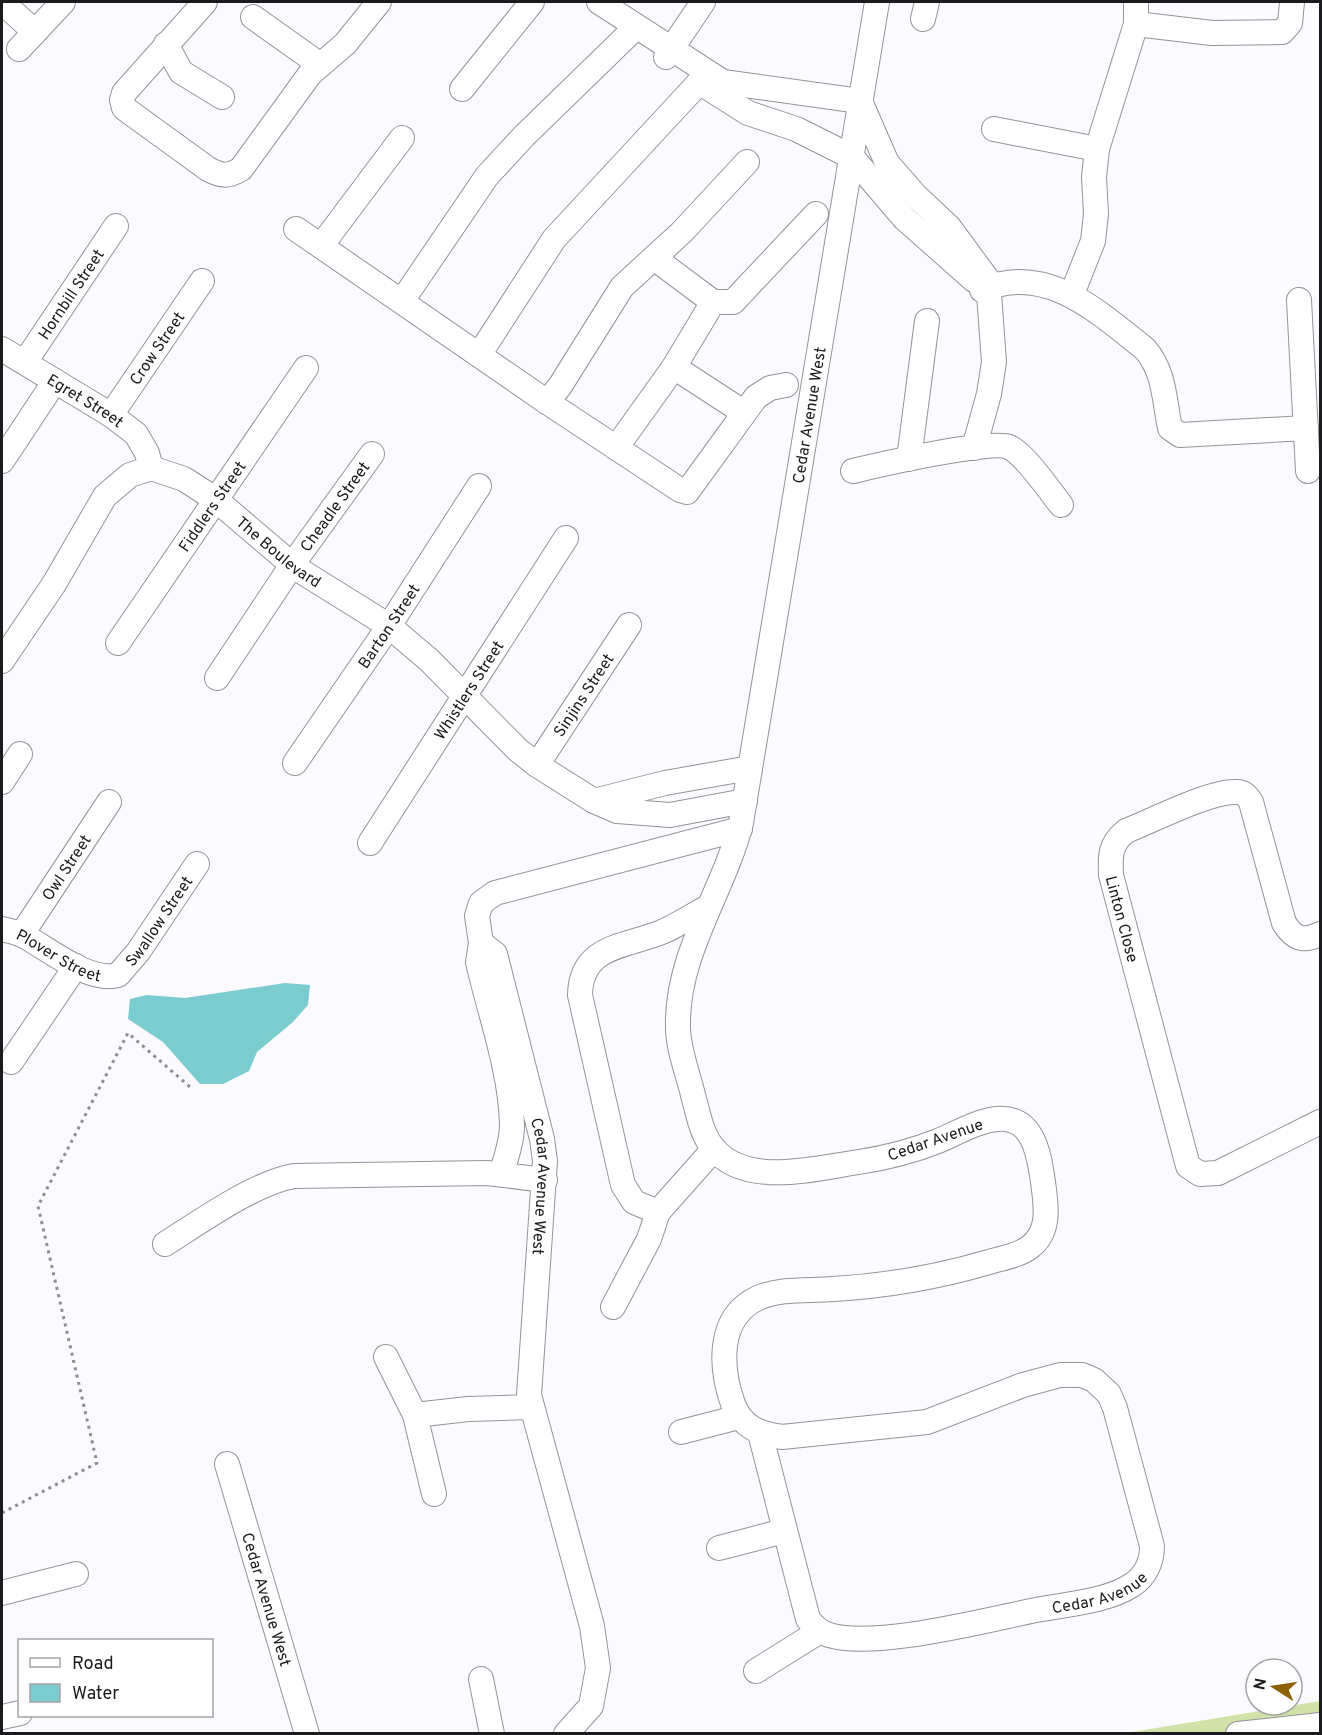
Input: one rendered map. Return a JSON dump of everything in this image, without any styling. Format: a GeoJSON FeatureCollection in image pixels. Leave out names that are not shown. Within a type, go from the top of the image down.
{"type":"FeatureCollection","features":[{"type":"Feature","properties":{"kind":"street"},"geometry":{"type":"LineString","coordinates":[[2,2],[27,41],[63,2]]}},
{"type":"Feature","properties":{"kind":"street"},"geometry":{"type":"LineString","coordinates":[[205,2],[124,93],[122,100],[124,108],[220,175],[230,176],[241,169],[319,64],[345,44],[379,2]]}},
{"type":"Feature","properties":{"kind":"street"},"geometry":{"type":"LineString","coordinates":[[462,88],[532,2]]}},
{"type":"Feature","properties":{"kind":"street"},"geometry":{"type":"LineString","coordinates":[[581,2],[670,53]]}},
{"type":"Feature","properties":{"kind":"street"},"geometry":{"type":"LineString","coordinates":[[599,2],[704,78],[740,109],[796,129],[852,157],[880,192],[921,235],[950,244]]}},
{"type":"Feature","properties":{"kind":"street"},"geometry":{"type":"LineString","coordinates":[[670,53],[703,2]]}},
{"type":"Feature","properties":{"kind":"street","name":"Cedar Avenue West"},"geometry":{"type":"LineString","coordinates":[[708,907],[732,858],[740,829],[877,2]]}},
{"type":"Feature","properties":{"kind":"street"},"geometry":{"type":"LineString","coordinates":[[1072,294],[1095,227],[1097,149],[1136,13],[1212,33],[1282,32],[1290,23],[1292,2]]}},
{"type":"Feature","properties":{"kind":"street"},"geometry":{"type":"LineString","coordinates":[[253,17],[319,64]]}},
{"type":"Feature","properties":{"kind":"street"},"geometry":{"type":"LineString","coordinates":[[402,301],[487,176],[524,136],[631,32]]}},
{"type":"Feature","properties":{"kind":"street"},"geometry":{"type":"LineString","coordinates":[[166,44],[181,72],[222,97]]}},
{"type":"Feature","properties":{"kind":"street"},"geometry":{"type":"LineString","coordinates":[[704,78],[860,101],[877,145],[987,291],[993,345],[992,376],[974,448]]}},
{"type":"Feature","properties":{"kind":"street"},"geometry":{"type":"LineString","coordinates":[[479,355],[560,232],[704,78]]}},
{"type":"Feature","properties":{"kind":"street"},"geometry":{"type":"LineString","coordinates":[[994,129],[1097,149]]}},
{"type":"Feature","properties":{"kind":"street"},"geometry":{"type":"LineString","coordinates":[[321,246],[402,138]]}},
{"type":"Feature","properties":{"kind":"street"},"geometry":{"type":"LineString","coordinates":[[547,402],[560,386],[622,287],[654,258],[747,162]]}},
{"type":"Feature","properties":{"kind":"street"},"geometry":{"type":"LineString","coordinates":[[880,192],[897,174]]}},
{"type":"Feature","properties":{"kind":"street"},"geometry":{"type":"LineString","coordinates":[[654,258],[713,302],[726,303],[740,297],[816,214]]}},
{"type":"Feature","properties":{"kind":"street","name":"Hornbill Street"},"geometry":{"type":"LineString","coordinates":[[25,362],[116,226]]}},
{"type":"Feature","properties":{"kind":"street"},"geometry":{"type":"LineString","coordinates":[[297,229],[547,402],[680,490],[687,492],[742,412],[762,392],[786,385]]}},
{"type":"Feature","properties":{"kind":"street","name":"Crow Street"},"geometry":{"type":"LineString","coordinates":[[111,415],[202,281]]}},
{"type":"Feature","properties":{"kind":"street"},"geometry":{"type":"LineString","coordinates":[[987,291],[1004,282],[1039,283],[1072,294],[1137,343],[1153,358],[1162,378],[1170,428],[1174,432],[1187,436],[1306,428]]}},
{"type":"Feature","properties":{"kind":"street"},"geometry":{"type":"LineString","coordinates":[[1299,300],[1308,471]]}},
{"type":"Feature","properties":{"kind":"street"},"geometry":{"type":"LineString","coordinates":[[616,448],[674,368],[713,302]]}},
{"type":"Feature","properties":{"kind":"street"},"geometry":{"type":"LineString","coordinates":[[909,459],[927,321]]}},
{"type":"Feature","properties":{"kind":"street","name":"Egret Street"},"geometry":{"type":"LineString","coordinates":[[2,349],[111,415],[141,441],[151,468]]}},
{"type":"Feature","properties":{"kind":"street","name":"Fiddlers Street"},"geometry":{"type":"LineString","coordinates":[[118,643],[306,368]]}},
{"type":"Feature","properties":{"kind":"street"},"geometry":{"type":"LineString","coordinates":[[674,368],[742,412]]}},
{"type":"Feature","properties":{"kind":"street"},"geometry":{"type":"LineString","coordinates":[[2,461],[55,381]]}},
{"type":"Feature","properties":{"kind":"street"},"geometry":{"type":"LineString","coordinates":[[853,471],[974,448],[997,445],[1011,447],[1061,505]]}},
{"type":"Feature","properties":{"kind":"street","name":"Cheadle Street"},"geometry":{"type":"LineString","coordinates":[[217,678],[292,565],[372,454]]}},
{"type":"Feature","properties":{"kind":"street"},"geometry":{"type":"LineString","coordinates":[[2,660],[54,584],[105,496],[130,475],[151,468]]}},
{"type":"Feature","properties":{"kind":"street","name":"The Boulevard"},"geometry":{"type":"LineString","coordinates":[[151,468],[184,479],[215,499],[292,565],[389,626],[429,660],[464,697],[537,765],[594,801],[617,811],[670,815],[745,801]]}},
{"type":"Feature","properties":{"kind":"street","name":"Barton Street"},"geometry":{"type":"LineString","coordinates":[[295,763],[389,626],[479,486]]}},
{"type":"Feature","properties":{"kind":"street","name":"Whistlers Street"},"geometry":{"type":"LineString","coordinates":[[370,843],[566,538]]}},
{"type":"Feature","properties":{"kind":"street","name":"Sinjins Street"},"geometry":{"type":"LineString","coordinates":[[537,765],[629,625]]}},
{"type":"Feature","properties":{"kind":"street"},"geometry":{"type":"LineString","coordinates":[[2,782],[20,754]]}},
{"type":"Feature","properties":{"kind":"street"},"geometry":{"type":"LineString","coordinates":[[594,801],[665,783],[750,768]]}},
{"type":"Feature","properties":{"kind":"street","name":"Linton Close"},"geometry":{"type":"LineString","coordinates":[[1320,934],[1302,939],[1294,936],[1284,923],[1251,802],[1244,794],[1239,792],[1217,794],[1126,831],[1115,840],[1111,851],[1111,875],[1188,1166],[1200,1174],[1218,1173],[1320,1122]]}},
{"type":"Feature","properties":{"kind":"street","name":"Owl Street"},"geometry":{"type":"LineString","coordinates":[[12,932],[109,802]]}},
{"type":"Feature","properties":{"kind":"street"},"geometry":{"type":"LineString","coordinates":[[501,1174],[512,1125],[508,1087],[478,962],[481,943],[478,909],[485,898],[495,893],[740,829]]}},
{"type":"Feature","properties":{"kind":"street","name":"Swallow Street"},"geometry":{"type":"LineString","coordinates":[[118,975],[138,952],[197,864]]}},
{"type":"Feature","properties":{"kind":"street"},"geometry":{"type":"LineString","coordinates":[[612,1307],[649,1239],[658,1212],[714,1149],[699,1119],[678,1029],[685,977],[708,907]]}},
{"type":"Feature","properties":{"kind":"street"},"geometry":{"type":"LineString","coordinates":[[658,1212],[634,1202],[623,1185],[582,1007],[581,984],[586,968],[598,956],[663,932],[708,907]]}},
{"type":"Feature","properties":{"kind":"street","name":"Plover Street"},"geometry":{"type":"LineString","coordinates":[[12,932],[76,966],[102,976],[118,975]]}},
{"type":"Feature","properties":{"kind":"street","name":"Cedar Avenue West"},"geometry":{"type":"LineString","coordinates":[[481,943],[495,954],[538,1122],[545,1180],[530,1357],[531,1407],[597,1647],[597,1679],[591,1706],[566,1734]]}},
{"type":"Feature","properties":{"kind":"street"},"geometry":{"type":"LineString","coordinates":[[11,1062],[76,966]]}},
{"type":"Feature","properties":{"kind":"street","name":"Cedar Avenue"},"geometry":{"type":"LineString","coordinates":[[714,1149],[748,1169],[788,1171],[863,1161],[912,1150],[984,1121],[1004,1119],[1019,1123],[1029,1131],[1039,1152],[1047,1210],[1043,1228],[1035,1242],[1015,1255],[946,1274],[882,1285],[777,1293],[757,1298],[745,1305],[731,1324],[724,1353],[729,1391],[740,1417],[760,1432],[782,1437],[913,1424],[941,1418],[1023,1385],[1070,1375],[1088,1376],[1104,1387],[1115,1408],[1152,1546],[1150,1563],[1134,1584],[1102,1597],[921,1633],[854,1638],[830,1636],[820,1631]]}},
{"type":"Feature","properties":{"kind":"street"},"geometry":{"type":"LineString","coordinates":[[512,1125],[538,1122]]}},
{"type":"Feature","properties":{"kind":"street"},"geometry":{"type":"LineString","coordinates":[[165,1244],[218,1211],[286,1177],[312,1174],[501,1174],[545,1180]]}},
{"type":"Feature","properties":{"kind":"street"},"geometry":{"type":"LineString","coordinates":[[386,1357],[415,1415],[434,1494]]}},
{"type":"Feature","properties":{"kind":"street"},"geometry":{"type":"LineString","coordinates":[[415,1415],[468,1409],[531,1407]]}},
{"type":"Feature","properties":{"kind":"street"},"geometry":{"type":"LineString","coordinates":[[681,1432],[740,1417]]}},
{"type":"Feature","properties":{"kind":"street"},"geometry":{"type":"LineString","coordinates":[[756,1671],[820,1631],[808,1619],[760,1432]]}},
{"type":"Feature","properties":{"kind":"street","name":"Cedar Avenue West"},"geometry":{"type":"LineString","coordinates":[[227,1464],[307,1734]]}},
{"type":"Feature","properties":{"kind":"street"},"geometry":{"type":"LineString","coordinates":[[719,1548],[784,1531]]}},
{"type":"Feature","properties":{"kind":"street"},"geometry":{"type":"LineString","coordinates":[[2,1593],[76,1574]]}},
{"type":"Feature","properties":{"kind":"street"},"geometry":{"type":"LineString","coordinates":[[481,1679],[492,1734]]}},
{"type":"Feature","properties":{"kind":"street"},"geometry":{"type":"LineString","coordinates":[[2,1717],[18,1713]]}},
{"type":"Feature","properties":{"kind":"street"},"geometry":{"type":"LineString","coordinates":[[1238,1734],[1320,1725]]}},
{"type":"Feature","properties":{"kind":"path"},"geometry":{"type":"LineString","coordinates":[[2,1513],[97,1463],[38,1206],[128,1033],[190,1087]]}},
{"type":"Feature","properties":{"kind":"green space"},"geometry":{"type":"Polygon","coordinates":[[[1320,1701],[1320,1733],[1126,1733],[1244,1714],[1244,1717],[1304,1717],[1304,1704],[1320,1701]]]}},
{"type":"Feature","properties":{"kind":"water"},"geometry":{"type":"Polygon","coordinates":[[[285,983],[310,985],[308,1005],[293,1022],[257,1052],[249,1071],[223,1084],[200,1084],[163,1042],[128,1019],[130,999],[147,995],[185,998],[285,983]]]}}]}
